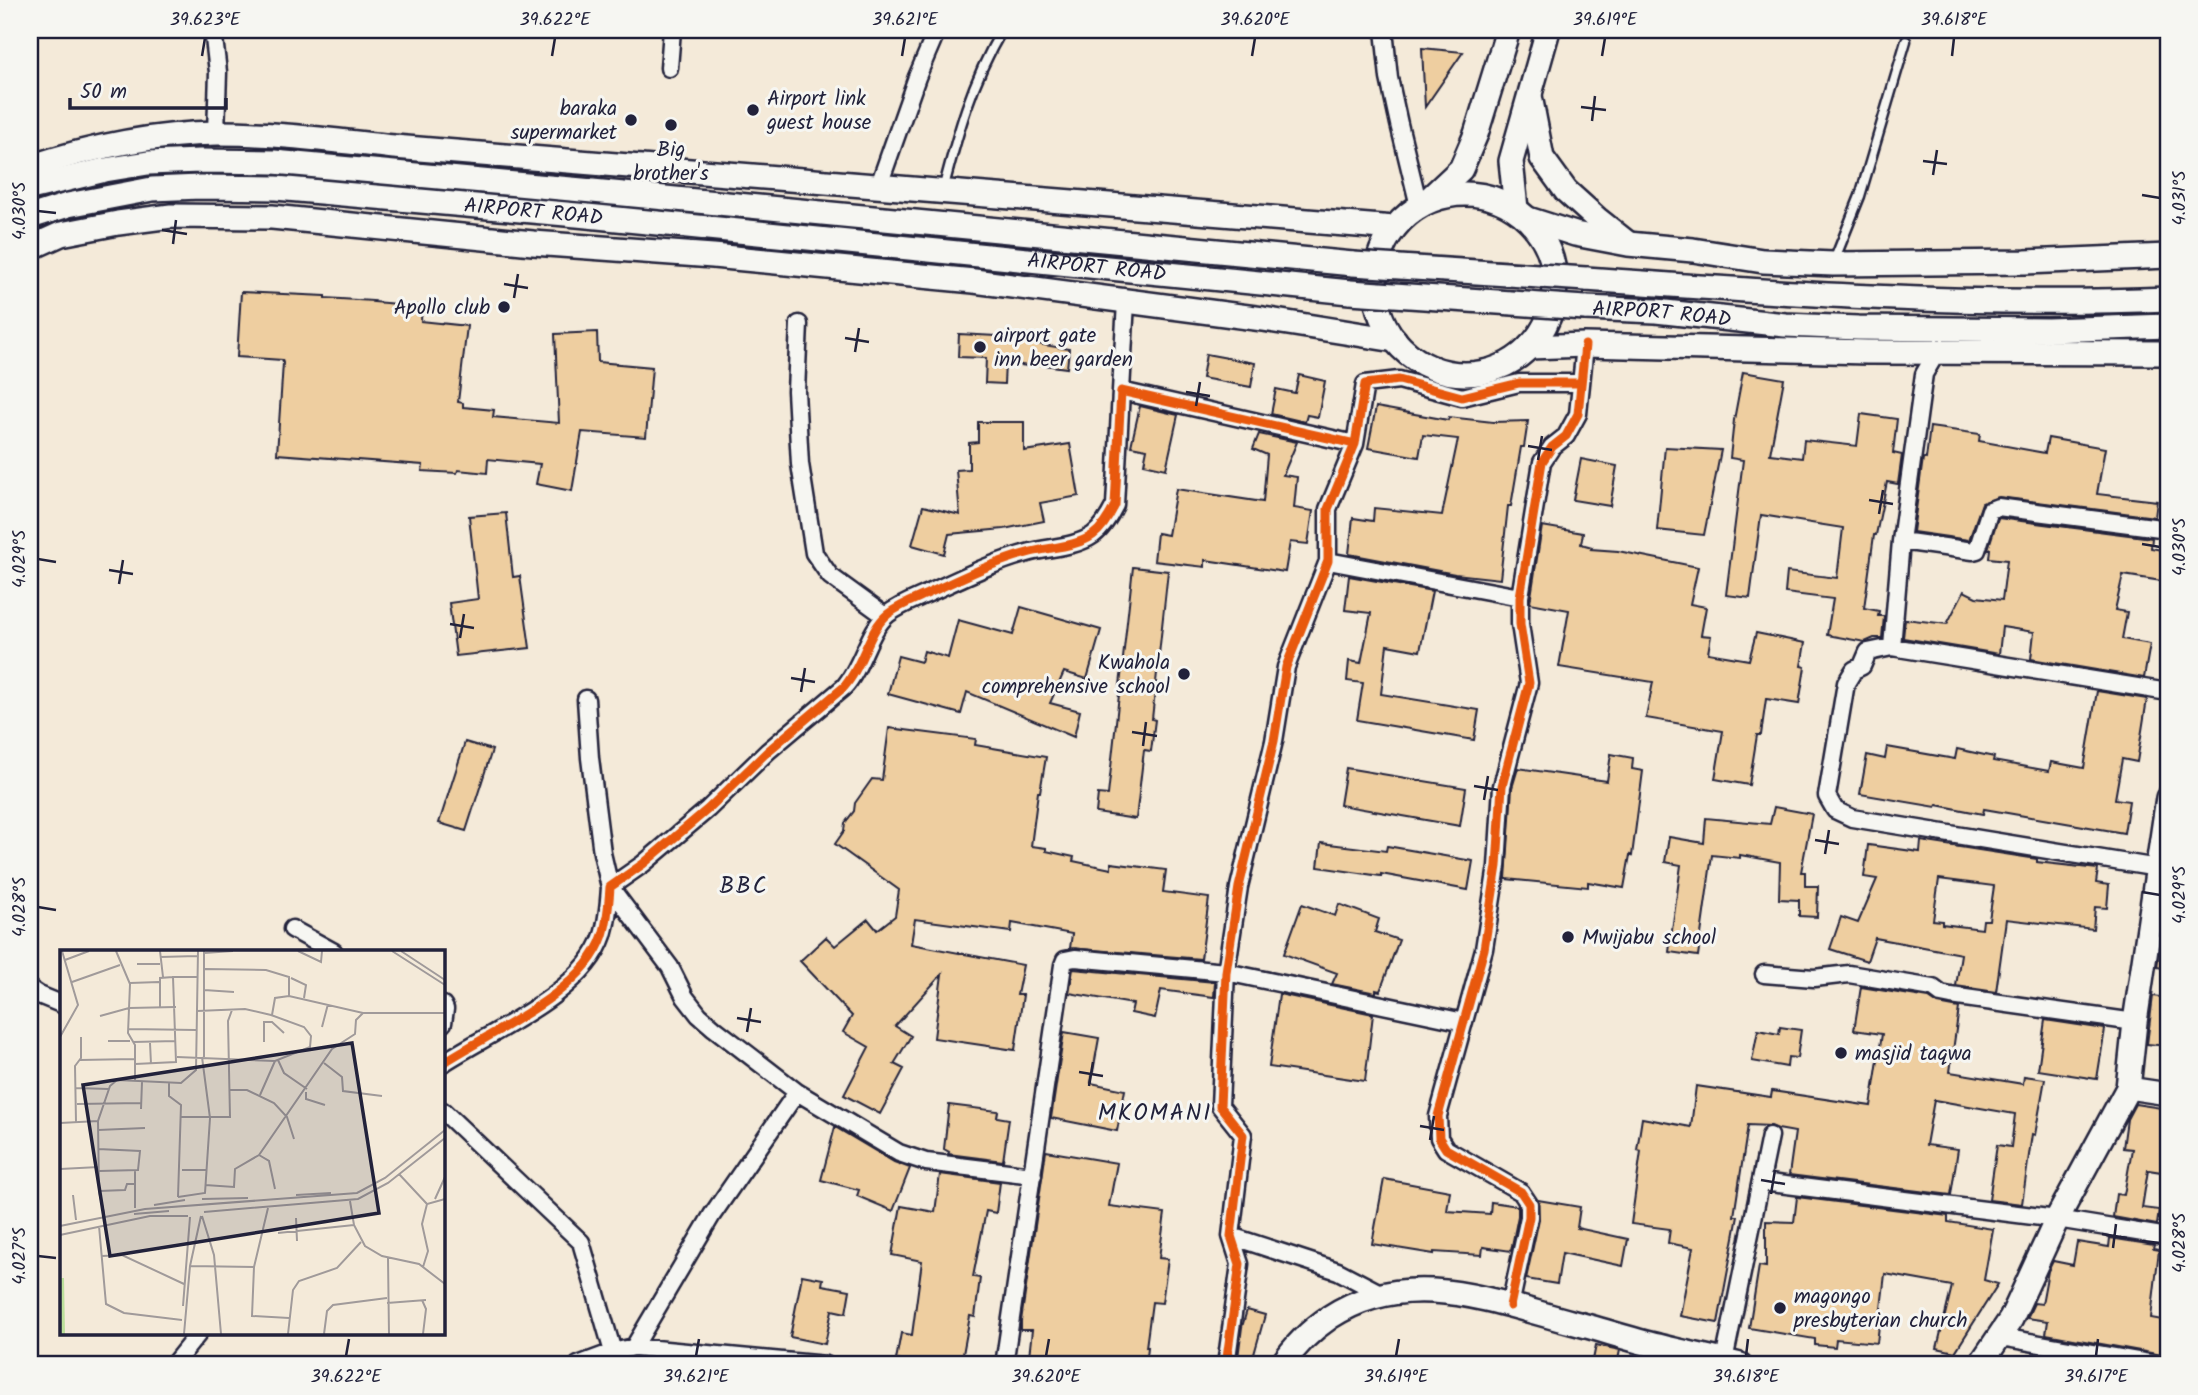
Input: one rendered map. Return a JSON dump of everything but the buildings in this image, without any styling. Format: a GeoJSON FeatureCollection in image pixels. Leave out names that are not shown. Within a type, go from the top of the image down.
{"type":"FeatureCollection","features":[{"type":"Feature","properties":{"kind":"main road"},"geometry":{"type":"LineString","coordinates":[[1508,30],[1476,134],[1461,169],[1394,228],[1379,255],[1375,285],[1380,314],[1395,340],[1412,357],[1426,365],[1457,373],[1472,374],[1496,368],[1517,358],[1548,322],[1553,307],[1555,276],[1547,245],[1522,214],[1511,161],[1548,30]]}},
{"type":"Feature","properties":{"kind":"main road"},"geometry":{"type":"LineString","coordinates":[[1530,96],[1542,158],[1566,191],[1628,244]]}},
{"type":"Feature","properties":{"kind":"main road"},"geometry":{"type":"LineString","coordinates":[[30,167],[146,138],[216,133],[307,138],[1394,228]]}},
{"type":"Feature","properties":{"kind":"main road","name":"AIRPORT ROAD"},"geometry":{"type":"LineString","coordinates":[[30,188],[148,163],[200,160],[274,162],[1353,264],[1863,298],[2047,302],[2166,299]]}},
{"type":"Feature","properties":{"kind":"main road","name":"AIRPORT ROAD"},"geometry":{"type":"LineString","coordinates":[[30,217],[68,205],[152,189],[276,188],[577,215],[1350,292],[1585,309],[1656,311],[1784,325],[2048,330],[2168,326]]}},
{"type":"Feature","properties":{"kind":"main road"},"geometry":{"type":"LineString","coordinates":[[1423,204],[1444,196],[1481,195],[1575,234],[1628,244],[1693,250],[1763,261],[1833,264],[2025,262],[2168,256]]}},
{"type":"Feature","properties":{"kind":"main road"},"geometry":{"type":"LineString","coordinates":[[30,248],[61,234],[145,219],[171,216],[272,217],[533,243],[713,256],[974,281],[1263,319],[1395,340]]}},
{"type":"Feature","properties":{"kind":"main road"},"geometry":{"type":"LineString","coordinates":[[1529,347],[1585,345],[1937,352],[2168,353]]}},
{"type":"Feature","properties":{"kind":"main road"},"geometry":{"type":"LineString","coordinates":[[1980,1365],[2011,1320],[2057,1219],[2128,1088],[2168,798]]}},
{"type":"Feature","properties":{"kind":"main road"},"geometry":{"type":"LineString","coordinates":[[1282,1365],[1294,1348],[1316,1327],[1348,1306],[1381,1294],[1417,1289],[1468,1294],[1657,1346],[1732,1363]]}},
{"type":"Feature","properties":{"kind":"street"},"geometry":{"type":"LineString","coordinates":[[214,30],[218,72],[216,133]]}},
{"type":"Feature","properties":{"kind":"street"},"geometry":{"type":"LineString","coordinates":[[669,68],[672,30]]}},
{"type":"Feature","properties":{"kind":"street"},"geometry":{"type":"LineString","coordinates":[[880,185],[917,77],[937,30]]}},
{"type":"Feature","properties":{"kind":"street"},"geometry":{"type":"LineString","coordinates":[[1384,30],[1399,124],[1423,204]]}},
{"type":"Feature","properties":{"kind":"street"},"geometry":{"type":"LineString","coordinates":[[610,887],[643,864],[708,809],[768,751],[844,687],[852,678],[877,628],[886,616],[902,605],[964,576],[1018,556],[1069,545],[1093,535],[1107,521],[1115,505],[1126,302]]}},
{"type":"Feature","properties":{"kind":"street"},"geometry":{"type":"LineString","coordinates":[[799,324],[796,391],[800,464],[814,553],[830,576],[886,616]]}},
{"type":"Feature","properties":{"kind":"street"},"geometry":{"type":"LineString","coordinates":[[1510,1306],[1529,1217],[1529,1204],[1521,1192],[1446,1149],[1439,1138],[1438,1116],[1484,949],[1497,866],[1502,786],[1529,683],[1520,624],[1520,597],[1542,462],[1552,447],[1566,436],[1578,414],[1585,345]]}},
{"type":"Feature","properties":{"kind":"street"},"geometry":{"type":"LineString","coordinates":[[1892,647],[1901,541],[1924,374],[1937,352]]}},
{"type":"Feature","properties":{"kind":"street"},"geometry":{"type":"LineString","coordinates":[[1226,1365],[1240,1264],[1231,1236],[1243,1135],[1220,1106],[1226,972],[1239,887],[1274,741],[1286,667],[1328,561],[1328,509],[1355,444],[1365,384],[1399,380],[1462,397],[1519,383],[1581,383]]}},
{"type":"Feature","properties":{"kind":"street"},"geometry":{"type":"LineString","coordinates":[[1121,391],[1355,444]]}},
{"type":"Feature","properties":{"kind":"street"},"geometry":{"type":"LineString","coordinates":[[1901,541],[1977,550],[1990,510],[1998,507],[2168,529]]}},
{"type":"Feature","properties":{"kind":"street"},"geometry":{"type":"LineString","coordinates":[[1328,561],[1520,597]]}},
{"type":"Feature","properties":{"kind":"street"},"geometry":{"type":"LineString","coordinates":[[2158,868],[1852,818],[1835,810],[1828,796],[1846,682],[1854,670],[1862,666],[1868,652],[1892,647],[2168,692]]}},
{"type":"Feature","properties":{"kind":"street"},"geometry":{"type":"LineString","coordinates":[[444,1062],[543,1004],[586,965],[596,952],[603,935],[610,887],[602,853],[590,758],[586,699]]}},
{"type":"Feature","properties":{"kind":"street"},"geometry":{"type":"LineString","coordinates":[[610,887],[670,967],[685,996],[699,1015],[797,1092],[899,1153],[926,1162],[1033,1175]]}},
{"type":"Feature","properties":{"kind":"street"},"geometry":{"type":"LineString","coordinates":[[292,929],[330,950]]}},
{"type":"Feature","properties":{"kind":"street"},"geometry":{"type":"LineString","coordinates":[[1004,1365],[1062,965],[1065,960],[1075,958],[1226,972],[1464,1022]]}},
{"type":"Feature","properties":{"kind":"street"},"geometry":{"type":"LineString","coordinates":[[1764,974],[1814,978],[1849,974],[1933,988],[1941,994],[1951,996],[2135,1022]]}},
{"type":"Feature","properties":{"kind":"street"},"geometry":{"type":"LineString","coordinates":[[30,989],[60,1004]]}},
{"type":"Feature","properties":{"kind":"street"},"geometry":{"type":"LineString","coordinates":[[2128,1088],[2168,1094]]}},
{"type":"Feature","properties":{"kind":"street"},"geometry":{"type":"LineString","coordinates":[[634,1347],[712,1215],[797,1092]]}},
{"type":"Feature","properties":{"kind":"street"},"geometry":{"type":"LineString","coordinates":[[444,1112],[581,1242],[613,1352]]}},
{"type":"Feature","properties":{"kind":"street"},"geometry":{"type":"LineString","coordinates":[[1732,1363],[1770,1136]]}},
{"type":"Feature","properties":{"kind":"street"},"geometry":{"type":"LineString","coordinates":[[1762,1182],[2057,1219],[2168,1237]]}},
{"type":"Feature","properties":{"kind":"street"},"geometry":{"type":"LineString","coordinates":[[1231,1236],[1338,1271],[1381,1294]]}},
{"type":"Feature","properties":{"kind":"street"},"geometry":{"type":"LineString","coordinates":[[173,1365],[196,1336]]}},
{"type":"Feature","properties":{"kind":"street"},"geometry":{"type":"LineString","coordinates":[[2001,1337],[2160,1365]]}},
{"type":"Feature","properties":{"kind":"street"},"geometry":{"type":"LineString","coordinates":[[578,1365],[634,1347],[825,1365]]}},
{"type":"Feature","properties":{"kind":"lane"},"geometry":{"type":"LineString","coordinates":[[943,190],[961,122],[984,61],[1002,30]]}},
{"type":"Feature","properties":{"kind":"lane"},"geometry":{"type":"LineString","coordinates":[[1833,264],[1860,195],[1906,41]]}},
{"type":"Feature","properties":{"kind":"cycle path"},"geometry":{"type":"LineString","coordinates":[[1510,1306],[1529,1217],[1529,1204],[1521,1192],[1446,1149],[1439,1138],[1438,1116],[1484,949],[1497,866],[1502,786],[1529,683],[1520,624],[1520,597],[1542,462],[1552,447],[1566,436],[1578,414],[1585,345]]}},
{"type":"Feature","properties":{"kind":"cycle path"},"geometry":{"type":"LineString","coordinates":[[1226,1365],[1240,1264],[1231,1236],[1243,1135],[1220,1106],[1226,972],[1239,887],[1274,741],[1286,667],[1328,561],[1328,509],[1355,444],[1365,384],[1399,380],[1462,397],[1519,383],[1581,383]]}},
{"type":"Feature","properties":{"kind":"cycle path"},"geometry":{"type":"LineString","coordinates":[[444,1062],[534,1009],[577,975],[593,956],[603,935],[610,887],[643,864],[708,809],[768,751],[844,687],[875,629],[888,614],[898,607],[993,565],[1031,552],[1079,542],[1097,532],[1115,505],[1121,391],[1355,444]]}},
{"type":"Feature","properties":{"kind":"place","name":"Airport link guest house"},"geometry":{"type":"Point","coordinates":[753,110]}},
{"type":"Feature","properties":{"kind":"place","name":"baraka supermarket"},"geometry":{"type":"Point","coordinates":[631,120]}},
{"type":"Feature","properties":{"kind":"place","name":"Big brother's"},"geometry":{"type":"Point","coordinates":[671,125]}},
{"type":"Feature","properties":{"kind":"place","name":"Apollo club"},"geometry":{"type":"Point","coordinates":[504,307]}},
{"type":"Feature","properties":{"kind":"place","name":"airport gate inn beer garden"},"geometry":{"type":"Point","coordinates":[980,347]}},
{"type":"Feature","properties":{"kind":"place","name":"Kwahola comprehensive school"},"geometry":{"type":"Point","coordinates":[1184,674]}},
{"type":"Feature","properties":{"kind":"place","name":"Mwijabu school"},"geometry":{"type":"Point","coordinates":[1568,937]}},
{"type":"Feature","properties":{"kind":"place","name":"masjid taqwa"},"geometry":{"type":"Point","coordinates":[1841,1053]}},
{"type":"Feature","properties":{"kind":"place","name":"magongo presbyterian church"},"geometry":{"type":"Point","coordinates":[1780,1308]}},
{"type":"Feature","properties":{"kind":"district","name":"BBC"},"geometry":{"type":"Point","coordinates":[744,885]}},
{"type":"Feature","properties":{"kind":"district","name":"MKOMANI"},"geometry":{"type":"Point","coordinates":[1155,1112]}}]}
